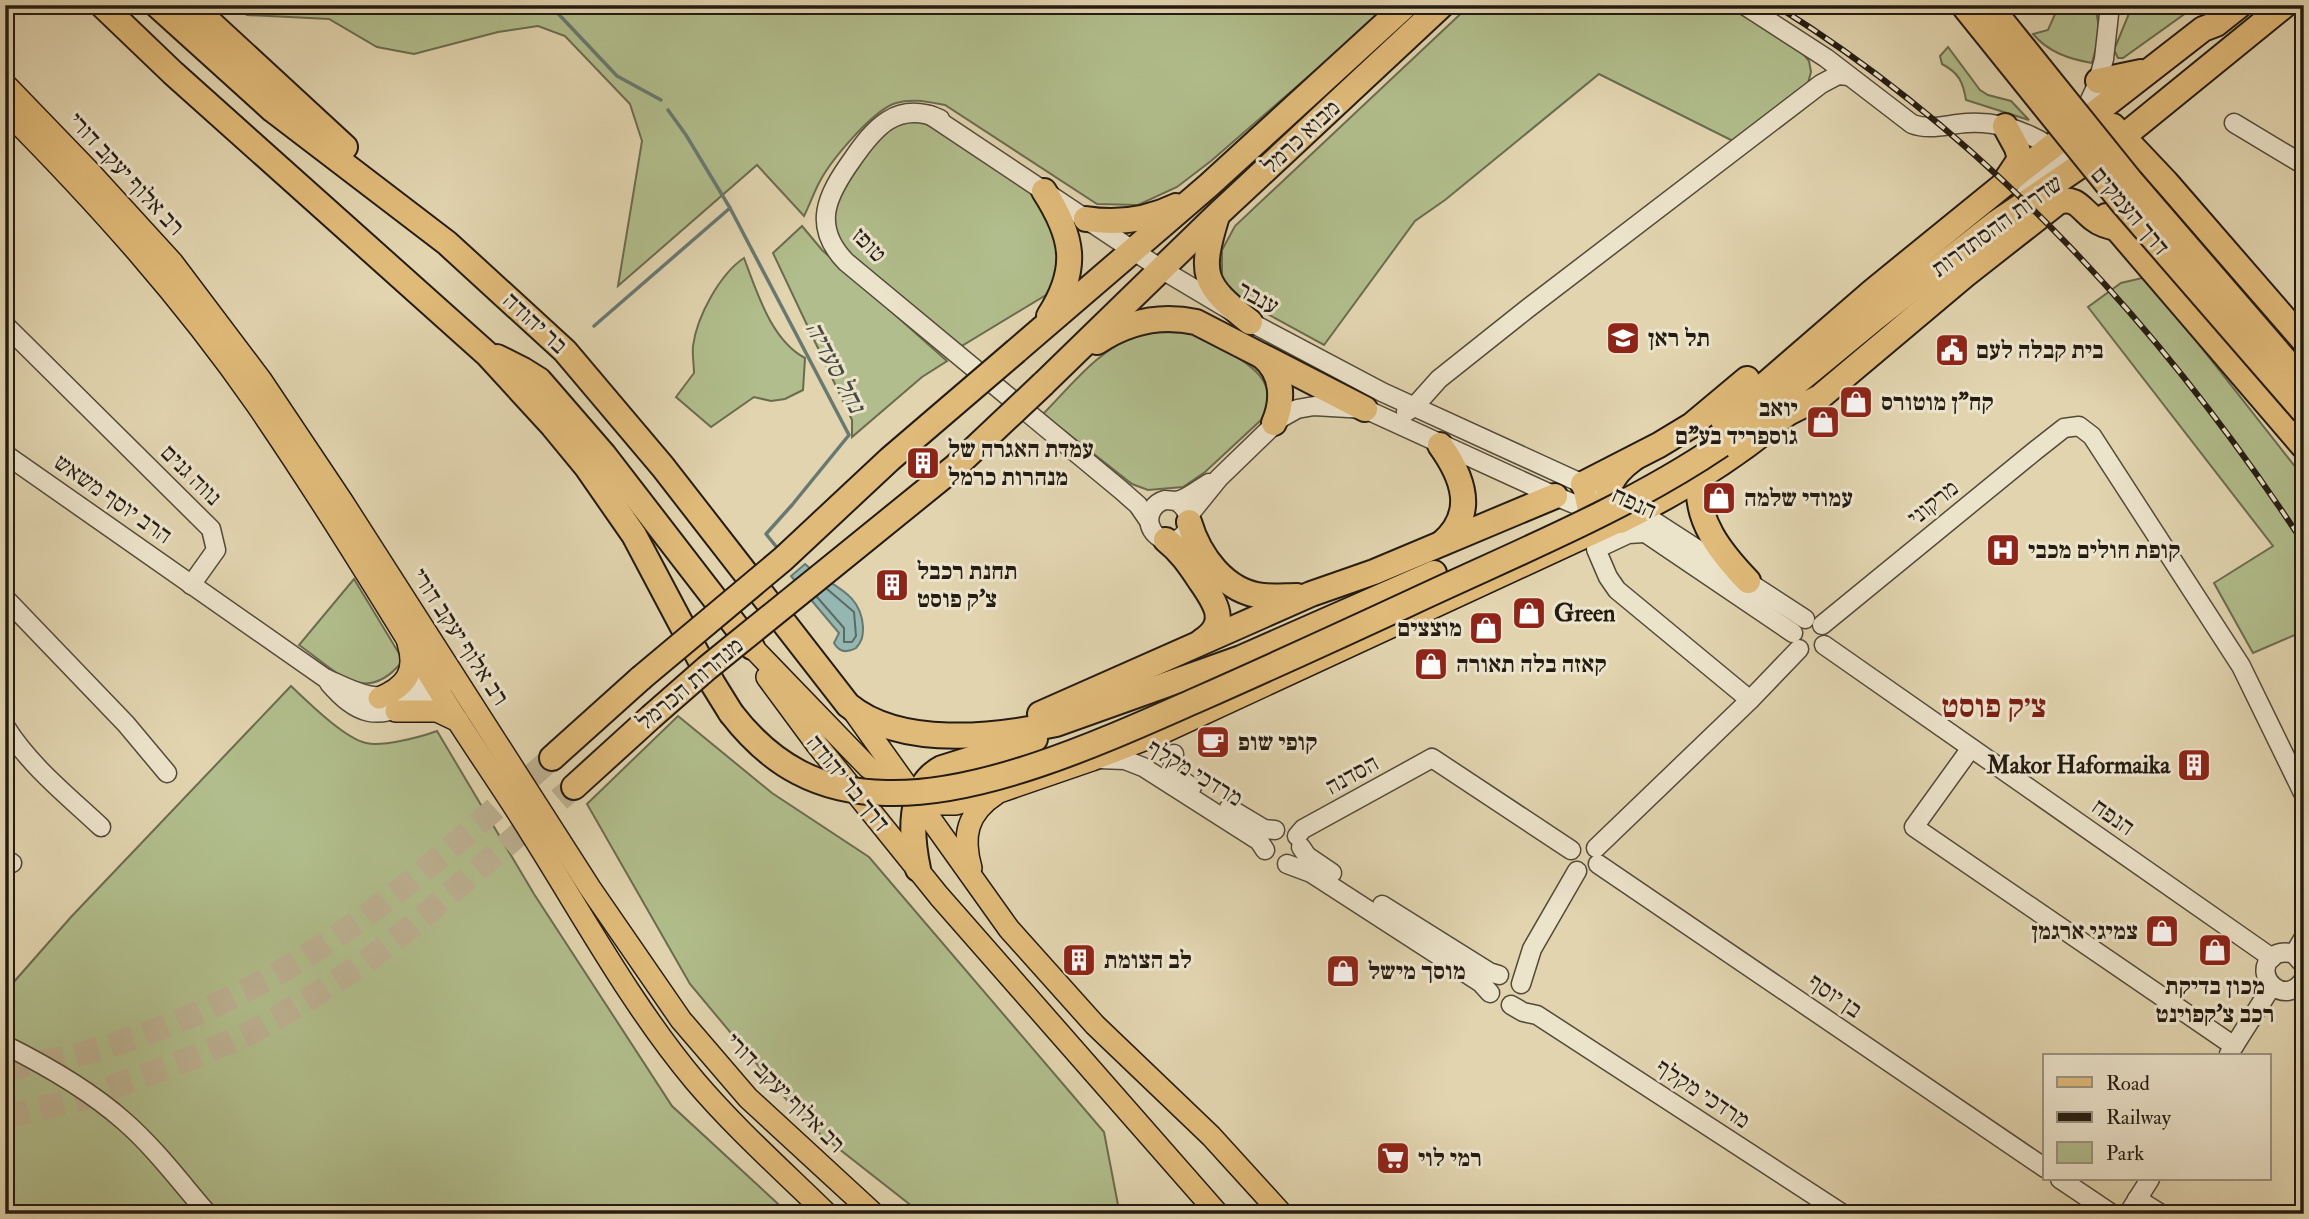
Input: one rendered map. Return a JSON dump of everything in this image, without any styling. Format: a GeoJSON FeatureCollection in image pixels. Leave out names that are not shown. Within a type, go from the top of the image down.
{"type":"FeatureCollection","features":[{"type":"Feature","properties":{"kind":"highway"},"geometry":{"type":"LineString","coordinates":[[95,5],[486,354],[561,436],[611,500],[634,535],[713,684],[750,737],[771,757],[797,772],[848,789],[885,793],[927,792],[971,783],[1049,760],[1107,739],[1321,645],[1589,519],[1683,470],[1873,291]]}},
{"type":"Feature","properties":{"kind":"highway"},"geometry":{"type":"LineString","coordinates":[[102,5],[173,73]]}},
{"type":"Feature","properties":{"kind":"highway","name":"בר יהודה"},"geometry":{"type":"LineString","coordinates":[[157,5],[273,110],[447,243],[565,351],[663,467],[848,705]]}},
{"type":"Feature","properties":{"kind":"highway"},"geometry":{"type":"LineString","coordinates":[[191,5],[447,243]]}},
{"type":"Feature","properties":{"kind":"highway","name":"מבוא כרמל"},"geometry":{"type":"LineString","coordinates":[[1016,351],[1192,199],[1406,5]]}},
{"type":"Feature","properties":{"kind":"highway","name":"מבוא כרמל"},"geometry":{"type":"LineString","coordinates":[[1064,364],[1217,215],[1442,5]]}},
{"type":"Feature","properties":{"kind":"highway","name":"דרך העמקים"},"geometry":{"type":"LineString","coordinates":[[1963,5],[2129,211],[2304,412]]}},
{"type":"Feature","properties":{"kind":"highway","name":"דרך העמקים"},"geometry":{"type":"LineString","coordinates":[[1989,5],[2130,180],[2304,382]]}},
{"type":"Feature","properties":{"kind":"highway","name":"שדרות ההסתדרות"},"geometry":{"type":"LineString","coordinates":[[1714,440],[1996,223],[2161,63],[2203,29],[2216,24],[2240,5]]}},
{"type":"Feature","properties":{"kind":"highway","name":"שדרות ההסתדרות"},"geometry":{"type":"LineString","coordinates":[[1873,291],[2001,187],[2069,150],[2147,117],[2285,5]]}},
{"type":"Feature","properties":{"kind":"highway"},"geometry":{"type":"LineString","coordinates":[[2246,39],[2302,5]]}},
{"type":"Feature","properties":{"kind":"highway"},"geometry":{"type":"LineString","coordinates":[[2216,24],[2211,34],[2117,130],[2069,150],[2116,228],[2304,447]]}},
{"type":"Feature","properties":{"kind":"highway"},"geometry":{"type":"LineString","coordinates":[[2098,81],[2131,75],[2161,63]]}},
{"type":"Feature","properties":{"kind":"highway"},"geometry":{"type":"LineString","coordinates":[[2147,117],[2144,126],[2146,141],[2166,182]]}},
{"type":"Feature","properties":{"kind":"highway"},"geometry":{"type":"LineString","coordinates":[[2001,187],[2020,159],[2005,126]]}},
{"type":"Feature","properties":{"kind":"highway"},"geometry":{"type":"LineString","coordinates":[[2117,130],[2166,182],[2304,341]]}},
{"type":"Feature","properties":{"kind":"highway"},"geometry":{"type":"LineString","coordinates":[[1040,331],[1064,289],[1070,254],[1062,223],[1044,191]]}},
{"type":"Feature","properties":{"kind":"highway"},"geometry":{"type":"LineString","coordinates":[[1086,219],[1111,222],[1142,219],[1192,199]]}},
{"type":"Feature","properties":{"kind":"highway"},"geometry":{"type":"LineString","coordinates":[[1788,413],[1820,397],[1965,275],[2058,202],[2069,199],[2075,201],[2094,220],[2116,228]]}},
{"type":"Feature","properties":{"kind":"highway"},"geometry":{"type":"LineString","coordinates":[[1217,215],[1208,252],[1209,277],[1220,298],[1250,322]]}},
{"type":"Feature","properties":{"kind":"highway"},"geometry":{"type":"LineString","coordinates":[[1583,484],[1692,425],[1805,331],[1829,314],[1873,291]]}},
{"type":"Feature","properties":{"kind":"highway"},"geometry":{"type":"LineString","coordinates":[[1064,364],[1114,331],[1134,323],[1165,318],[1196,322],[1322,387],[1373,401]]}},
{"type":"Feature","properties":{"kind":"highway"},"geometry":{"type":"LineString","coordinates":[[1633,459],[1613,477],[1599,503],[1636,522],[1742,449],[1788,413],[1849,357],[1875,318]]}},
{"type":"Feature","properties":{"kind":"highway","name":"מנהרות הכרמל"},"geometry":{"type":"LineString","coordinates":[[552,758],[641,678],[783,559],[890,459],[1016,351]]}},
{"type":"Feature","properties":{"kind":"highway","name":"דרך בר יהודה"},"geometry":{"type":"LineString","coordinates":[[486,354],[509,361],[539,380],[604,455],[752,647]]}},
{"type":"Feature","properties":{"kind":"highway"},"geometry":{"type":"LineString","coordinates":[[1259,354],[1268,361],[1279,380],[1280,404],[1275,423]]}},
{"type":"Feature","properties":{"kind":"highway","name":"מנהרות הכרמל"},"geometry":{"type":"LineString","coordinates":[[574,787],[707,668],[955,467],[1064,364]]}},
{"type":"Feature","properties":{"kind":"highway"},"geometry":{"type":"LineString","coordinates":[[1438,545],[1457,524],[1464,496],[1443,433]]}},
{"type":"Feature","properties":{"kind":"highway"},"geometry":{"type":"LineString","coordinates":[[848,705],[867,718],[907,733],[972,734],[1041,727],[1093,712],[1241,658],[1323,624],[1561,516],[1714,440]]}},
{"type":"Feature","properties":{"kind":"highway"},"geometry":{"type":"LineString","coordinates":[[1700,478],[1699,497],[1708,528],[1720,550],[1748,581]]}},
{"type":"Feature","properties":{"kind":"highway"},"geometry":{"type":"LineString","coordinates":[[972,734],[1016,723],[1046,711],[1311,594],[1374,572],[1555,496]]}},
{"type":"Feature","properties":{"kind":"highway"},"geometry":{"type":"LineString","coordinates":[[1179,510],[1206,559],[1228,583],[1261,596],[1311,594]]}},
{"type":"Feature","properties":{"kind":"highway"},"geometry":{"type":"LineString","coordinates":[[1166,540],[1181,554],[1217,606],[1216,628],[1196,645]]}},
{"type":"Feature","properties":{"kind":"highway"},"geometry":{"type":"LineString","coordinates":[[1241,658],[1248,648],[1265,634],[1329,601],[1374,572]]}},
{"type":"Feature","properties":{"kind":"highway"},"geometry":{"type":"LineString","coordinates":[[918,869],[913,835],[917,800],[928,780],[942,768],[1049,734],[1093,712]]}},
{"type":"Feature","properties":{"kind":"main road","name":"רב אלוף יעקב דורי"},"geometry":{"type":"LineString","coordinates":[[5,84],[172,262],[261,380],[342,500],[440,680],[458,721],[537,841],[597,944],[693,1078],[722,1111],[827,1214]]}},
{"type":"Feature","properties":{"kind":"main road","name":"רב אלוף יעקב דורי"},"geometry":{"type":"LineString","coordinates":[[5,110],[75,180],[156,271],[255,402],[404,631],[590,888],[681,1020],[748,1098],[874,1214]]}},
{"type":"Feature","properties":{"kind":"main road"},"geometry":{"type":"LineString","coordinates":[[1565,548],[1585,530],[1599,503],[1583,484]]}},
{"type":"Feature","properties":{"kind":"main road"},"geometry":{"type":"LineString","coordinates":[[752,647],[868,767],[917,800],[948,805],[999,792],[1092,761],[1161,733],[1565,548],[1636,522]]}},
{"type":"Feature","properties":{"kind":"main road"},"geometry":{"type":"LineString","coordinates":[[1544,558],[1597,549]]}},
{"type":"Feature","properties":{"kind":"main road"},"geometry":{"type":"LineString","coordinates":[[404,631],[412,658],[411,670],[387,704],[437,711],[458,721]]}},
{"type":"Feature","properties":{"kind":"main road","name":"דרך בר יהודה"},"geometry":{"type":"LineString","coordinates":[[752,647],[768,679],[782,699],[957,917],[1218,1214]]}},
{"type":"Feature","properties":{"kind":"main road","name":"דרך בר יהודה"},"geometry":{"type":"LineString","coordinates":[[848,705],[1009,929],[1095,1025],[1204,1128],[1282,1214]]}},
{"type":"Feature","properties":{"kind":"main road"},"geometry":{"type":"LineString","coordinates":[[975,884],[966,849],[966,835],[978,811],[999,792]]}},
{"type":"Feature","properties":{"kind":"street"},"geometry":{"type":"LineString","coordinates":[[1744,5],[1805,44],[1906,122],[1929,127],[1969,122],[2005,126],[2069,150],[2098,81],[2104,59],[2110,5]]}},
{"type":"Feature","properties":{"kind":"street"},"geometry":{"type":"LineString","coordinates":[[1805,44],[1813,53],[1818,66],[1814,89]]}},
{"type":"Feature","properties":{"kind":"street"},"geometry":{"type":"LineString","coordinates":[[1322,387],[1389,410],[1404,412],[1414,407],[1440,379],[1540,299],[1814,89],[1834,76],[1849,76]]}},
{"type":"Feature","properties":{"kind":"street","name":"טופז"},"geometry":{"type":"LineString","coordinates":[[1044,191],[957,129],[930,115],[908,113],[880,125],[866,140],[840,176],[829,197],[825,218],[829,239],[846,262],[1121,490],[1138,505],[1149,522]]}},
{"type":"Feature","properties":{"kind":"street"},"geometry":{"type":"LineString","coordinates":[[2234,123],[2304,165]]}},
{"type":"Feature","properties":{"kind":"street","name":"ענבר"},"geometry":{"type":"LineString","coordinates":[[1044,191],[1161,269],[1373,401],[1443,433],[1583,484]]}},
{"type":"Feature","properties":{"kind":"street","name":"נווה גנים"},"geometry":{"type":"LineString","coordinates":[[5,325],[211,529],[216,550],[191,586]]}},
{"type":"Feature","properties":{"kind":"street"},"geometry":{"type":"LineString","coordinates":[[1179,510],[1184,533],[1173,540],[1166,540],[1154,534],[1149,522],[1152,509],[1179,510],[1219,478],[1288,413],[1305,407],[1336,406],[1402,395],[1440,379]]}},
{"type":"Feature","properties":{"kind":"street"},"geometry":{"type":"LineString","coordinates":[[1440,379],[1436,390],[1443,433]]}},
{"type":"Feature","properties":{"kind":"street","name":"ענבר"},"geometry":{"type":"LineString","coordinates":[[1373,401],[1414,407],[1443,433],[1555,496]]}},
{"type":"Feature","properties":{"kind":"street","name":"מרקוני"},"geometry":{"type":"LineString","coordinates":[[1814,622],[2064,428],[2079,426],[2092,436],[2241,666],[2304,795]]}},
{"type":"Feature","properties":{"kind":"street","name":"הרב יוסף משאש"},"geometry":{"type":"LineString","coordinates":[[5,454],[191,586]]}},
{"type":"Feature","properties":{"kind":"street"},"geometry":{"type":"LineString","coordinates":[[1555,496],[1583,484]]}},
{"type":"Feature","properties":{"kind":"street"},"geometry":{"type":"LineString","coordinates":[[1121,490],[1179,510]]}},
{"type":"Feature","properties":{"kind":"street","name":"הנפח"},"geometry":{"type":"LineString","coordinates":[[1555,496],[1599,503]]}},
{"type":"Feature","properties":{"kind":"street"},"geometry":{"type":"LineString","coordinates":[[1636,522],[1628,534],[1597,549],[1608,577],[1617,590],[1750,700]]}},
{"type":"Feature","properties":{"kind":"street","name":"הנפח"},"geometry":{"type":"LineString","coordinates":[[1636,522],[1748,581],[1814,622]]}},
{"type":"Feature","properties":{"kind":"street","name":"הנפח"},"geometry":{"type":"LineString","coordinates":[[1636,522],[1796,641]]}},
{"type":"Feature","properties":{"kind":"street"},"geometry":{"type":"LineString","coordinates":[[191,586],[325,678],[345,700],[361,710],[378,713],[395,695],[440,680]]}},
{"type":"Feature","properties":{"kind":"street"},"geometry":{"type":"LineString","coordinates":[[5,598],[126,724],[167,773]]}},
{"type":"Feature","properties":{"kind":"street"},"geometry":{"type":"LineString","coordinates":[[1814,622],[1826,635],[1824,645],[1815,652],[1804,652],[1796,641],[1796,626],[1814,622]]}},
{"type":"Feature","properties":{"kind":"street"},"geometry":{"type":"LineString","coordinates":[[1597,856],[1583,843],[1571,850],[1571,864],[1577,871],[1591,871],[1597,856],[1750,700],[1796,641]]}},
{"type":"Feature","properties":{"kind":"street","name":"הנפח"},"geometry":{"type":"LineString","coordinates":[[1824,645],[2272,958]]}},
{"type":"Feature","properties":{"kind":"street"},"geometry":{"type":"LineString","coordinates":[[5,726],[14,740],[55,785],[101,827]]}},
{"type":"Feature","properties":{"kind":"street"},"geometry":{"type":"LineString","coordinates":[[1971,748],[1914,827],[2231,1051],[2272,986]]}},
{"type":"Feature","properties":{"kind":"street","name":"מרדכי מקלף"},"geometry":{"type":"LineString","coordinates":[[1174,754],[1172,767],[1182,780],[1264,829],[1275,830]]}},
{"type":"Feature","properties":{"kind":"street","name":"הסדנה"},"geometry":{"type":"LineString","coordinates":[[1299,841],[1303,829],[1432,758],[1571,850]]}},
{"type":"Feature","properties":{"kind":"street","name":"מרדכי מקלף"},"geometry":{"type":"LineString","coordinates":[[1092,761],[1125,760],[1143,767],[1259,841],[1265,850]]}},
{"type":"Feature","properties":{"kind":"street"},"geometry":{"type":"LineString","coordinates":[[1522,986],[1514,976],[1489,972],[1320,866],[1287,829],[1275,830],[1266,838],[1265,850],[1270,860],[1311,873],[1481,983],[1500,1004],[1511,1005],[1519,999],[1532,949],[1577,871]]}},
{"type":"Feature","properties":{"kind":"street"},"geometry":{"type":"LineString","coordinates":[[1287,864],[1297,858],[1299,841]]}},
{"type":"Feature","properties":{"kind":"street","name":"בן יוסף"},"geometry":{"type":"LineString","coordinates":[[1597,856],[2043,1167]]}},
{"type":"Feature","properties":{"kind":"street"},"geometry":{"type":"LineString","coordinates":[[2304,937],[2299,960],[2282,952],[2272,958],[2266,969],[2272,986],[2283,991],[2290,991],[2304,979]]}},
{"type":"Feature","properties":{"kind":"street"},"geometry":{"type":"LineString","coordinates":[[1490,993],[1492,982],[1532,949]]}},
{"type":"Feature","properties":{"kind":"street","name":"מרדכי מקלף"},"geometry":{"type":"LineString","coordinates":[[1522,986],[1537,1015]]}},
{"type":"Feature","properties":{"kind":"street","name":"מרדכי מקלף"},"geometry":{"type":"LineString","coordinates":[[1511,1005],[1523,1012],[1537,1015],[1843,1214]]}},
{"type":"Feature","properties":{"kind":"street"},"geometry":{"type":"LineString","coordinates":[[5,1045],[43,1064],[85,1091],[125,1122],[208,1214]]}},
{"type":"Feature","properties":{"kind":"street"},"geometry":{"type":"LineString","coordinates":[[2061,1180],[2112,1214]]}},
{"type":"Feature","properties":{"kind":"street"},"geometry":{"type":"LineString","coordinates":[[2149,1180],[2132,1206],[2161,1214]]}},
{"type":"Feature","properties":{"kind":"green space"},"geometry":{"type":"Polygon","coordinates":[[[236,5],[1385,5],[1363,29],[1211,161],[1177,187],[1138,205],[1097,204],[945,105],[908,101],[887,107],[843,148],[820,181],[804,216],[757,165],[618,286],[642,141],[630,104],[565,36],[538,26],[498,32],[414,54],[377,47],[329,19],[247,15],[236,5]]]}},
{"type":"Feature","properties":{"kind":"green space"},"geometry":{"type":"Polygon","coordinates":[[[1470,5],[1724,5],[1796,45],[1809,61],[1811,72],[1808,83],[1735,142],[1599,74],[1445,200],[1415,221],[1324,345],[1231,294],[1222,276],[1222,250],[1235,226],[1470,5]]]}},
{"type":"Feature","properties":{"kind":"green space"},"geometry":{"type":"Polygon","coordinates":[[[2059,5],[2095,5],[2100,33],[2092,63],[2060,54],[2045,46],[2033,34],[2048,30],[2059,5]]]}},
{"type":"Feature","properties":{"kind":"green space"},"geometry":{"type":"Polygon","coordinates":[[[2144,5],[2170,12],[2190,10],[2123,58],[2118,58],[2114,50],[2130,11],[2136,6],[2144,5]]]}},
{"type":"Feature","properties":{"kind":"green space"},"geometry":{"type":"Polygon","coordinates":[[[1948,47],[1980,90],[2011,101],[2029,120],[1966,100],[1959,79],[1942,64],[1940,56],[1948,47]]]}},
{"type":"Feature","properties":{"kind":"green space"},"geometry":{"type":"Polygon","coordinates":[[[909,120],[928,122],[1039,197],[1056,233],[1058,266],[1055,281],[1046,295],[960,347],[845,251],[834,228],[836,199],[872,145],[885,131],[909,120]]]}},
{"type":"Feature","properties":{"kind":"green space"},"geometry":{"type":"Polygon","coordinates":[[[802,226],[822,250],[947,361],[922,377],[852,437],[852,420],[773,253],[802,226]]]}},
{"type":"Feature","properties":{"kind":"green space"},"geometry":{"type":"Polygon","coordinates":[[[744,258],[774,327],[793,350],[805,358],[803,390],[785,399],[771,401],[754,397],[711,427],[676,397],[694,373],[695,334],[705,309],[726,274],[744,258]]]}},
{"type":"Feature","properties":{"kind":"green space"},"geometry":{"type":"Polygon","coordinates":[[[2146,277],[2304,478],[2304,631],[2253,653],[2214,583],[2273,546],[2088,307],[2121,283],[2146,277]]]}},
{"type":"Feature","properties":{"kind":"green space"},"geometry":{"type":"Polygon","coordinates":[[[1159,332],[1193,334],[1210,341],[1252,368],[1266,386],[1268,396],[1267,407],[1261,420],[1205,472],[1183,487],[1148,490],[1132,484],[1043,414],[1086,369],[1110,349],[1137,336],[1159,332]]]}},
{"type":"Feature","properties":{"kind":"green space"},"geometry":{"type":"Polygon","coordinates":[[[354,579],[400,655],[401,663],[387,676],[375,682],[350,680],[299,645],[354,579]]]}},
{"type":"Feature","properties":{"kind":"green space"},"geometry":{"type":"Polygon","coordinates":[[[291,686],[337,727],[366,743],[391,743],[437,731],[534,894],[672,1106],[789,1214],[16,1214],[12,1194],[5,1191],[5,992],[71,917],[291,686]]]}},
{"type":"Feature","properties":{"kind":"green space"},"geometry":{"type":"Polygon","coordinates":[[[678,716],[772,793],[869,857],[1104,1132],[1122,1214],[922,1214],[806,1123],[690,984],[587,804],[678,716]]]}},
{"type":"Feature","properties":{"kind":"water"},"geometry":{"type":"Polygon","coordinates":[[[805,564],[842,590],[856,605],[863,627],[862,639],[856,648],[844,651],[836,646],[834,643],[839,633],[791,576],[805,564]]]}},
{"type":"Feature","properties":{"kind":"waterway","name":"נחל סעדיה"},"geometry":{"type":"LineString","coordinates":[[550,5],[617,76],[661,100]]}},
{"type":"Feature","properties":{"kind":"waterway","name":"נחל סעדיה"},"geometry":{"type":"LineString","coordinates":[[668,110],[730,208],[849,435],[766,534],[779,550]]}},
{"type":"Feature","properties":{"kind":"waterway"},"geometry":{"type":"LineString","coordinates":[[594,326],[730,208]]}},
{"type":"Feature","properties":{"kind":"tunnel"},"geometry":{"type":"LineString","coordinates":[[5,1069],[74,1055],[141,1035],[228,999],[283,970],[341,934],[404,887],[552,758]]}},
{"type":"Feature","properties":{"kind":"tunnel"},"geometry":{"type":"LineString","coordinates":[[5,1117],[83,1098],[197,1056],[250,1033],[364,963],[412,926],[574,787]]}},
{"type":"Feature","properties":{"kind":"railway"},"geometry":{"type":"LineString","coordinates":[[1775,5],[1854,58],[1929,116],[2001,179],[2069,246],[2133,316],[2194,390],[2251,466],[2304,544]]}},
{"type":"Feature","properties":{"kind":"place","name":"תל ראן"},"geometry":{"type":"Point","coordinates":[1623,338]}},
{"type":"Feature","properties":{"kind":"place","name":"בית קבלה לעם"},"geometry":{"type":"Point","coordinates":[1952,350]}},
{"type":"Feature","properties":{"kind":"place","name":"קח\"ן מוטורס"},"geometry":{"type":"Point","coordinates":[1856,402]}},
{"type":"Feature","properties":{"kind":"place","name":"יואב גוספריד בע\"ם"},"geometry":{"type":"Point","coordinates":[1823,422]}},
{"type":"Feature","properties":{"kind":"place","name":"עמדת האגרה של מנהרות כרמל"},"geometry":{"type":"Point","coordinates":[923,463]}},
{"type":"Feature","properties":{"kind":"place","name":"עמודי שלמה"},"geometry":{"type":"Point","coordinates":[1719,498]}},
{"type":"Feature","properties":{"kind":"place","name":"קופת חולים מכבי"},"geometry":{"type":"Point","coordinates":[2003,550]}},
{"type":"Feature","properties":{"kind":"place","name":"תחנת רכבל צ'ק פוסט"},"geometry":{"type":"Point","coordinates":[892,585]}},
{"type":"Feature","properties":{"kind":"place","name":"Green"},"geometry":{"type":"Point","coordinates":[1529,613]}},
{"type":"Feature","properties":{"kind":"place","name":"מוצצים"},"geometry":{"type":"Point","coordinates":[1486,628]}},
{"type":"Feature","properties":{"kind":"place","name":"קאזה בלה תאורה"},"geometry":{"type":"Point","coordinates":[1431,664]}},
{"type":"Feature","properties":{"kind":"place","name":"קופי שופ"},"geometry":{"type":"Point","coordinates":[1213,742]}},
{"type":"Feature","properties":{"kind":"place","name":"Makor Haformaika"},"geometry":{"type":"Point","coordinates":[2194,765]}},
{"type":"Feature","properties":{"kind":"place","name":"צמיגי ארגמן"},"geometry":{"type":"Point","coordinates":[2162,931]}},
{"type":"Feature","properties":{"kind":"place","name":"מכון בדיקת רכב צ'קפוינט"},"geometry":{"type":"Point","coordinates":[2215,950]}},
{"type":"Feature","properties":{"kind":"place","name":"לב הצומת"},"geometry":{"type":"Point","coordinates":[1079,960]}},
{"type":"Feature","properties":{"kind":"place","name":"מוסך מישל"},"geometry":{"type":"Point","coordinates":[1343,971]}},
{"type":"Feature","properties":{"kind":"place","name":"רמי לוי"},"geometry":{"type":"Point","coordinates":[1393,1158]}},
{"type":"Feature","properties":{"kind":"district","name":"צ׳ק פוסט"},"geometry":{"type":"Point","coordinates":[1994,707]}}]}
